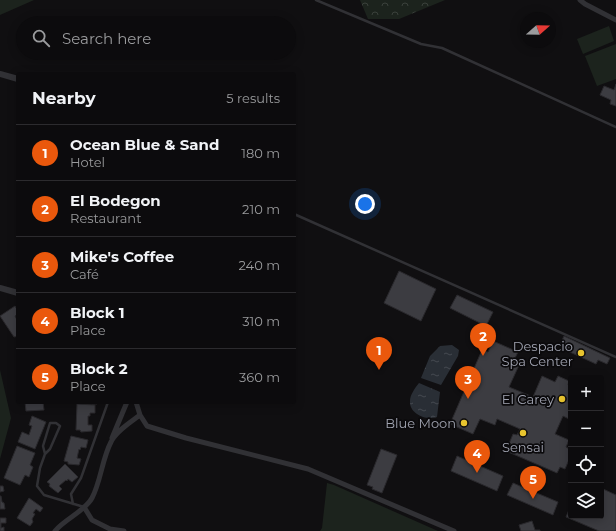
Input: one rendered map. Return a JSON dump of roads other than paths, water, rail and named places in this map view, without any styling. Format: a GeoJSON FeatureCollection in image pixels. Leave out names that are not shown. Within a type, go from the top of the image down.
{"type":"FeatureCollection","features":[{"type":"Feature","properties":{"kind":"street"},"geometry":{"type":"LineString","coordinates":[[580,0],[584,4],[616,20]]}},
{"type":"Feature","properties":{"kind":"street"},"geometry":{"type":"LineString","coordinates":[[0,74],[16,78]]}},
{"type":"Feature","properties":{"kind":"street"},"geometry":{"type":"LineString","coordinates":[[0,288],[16,292]]}},
{"type":"Feature","properties":{"kind":"street"},"geometry":{"type":"LineString","coordinates":[[55,531],[61,524],[84,507],[92,499],[111,441],[126,404]]}},
{"type":"Feature","properties":{"kind":"street"},"geometry":{"type":"LineString","coordinates":[[137,404],[140,415],[146,426],[186,438],[308,469],[454,531]]}},
{"type":"Feature","properties":{"kind":"street"},"geometry":{"type":"LineString","coordinates":[[111,441],[122,429],[140,415]]}},
{"type":"Feature","properties":{"kind":"street"},"geometry":{"type":"LineString","coordinates":[[84,507],[92,520],[110,529],[124,531]]}},
{"type":"Feature","properties":{"kind":"lane"},"geometry":{"type":"LineString","coordinates":[[316,0],[421,44],[442,48],[616,127]]}},
{"type":"Feature","properties":{"kind":"lane"},"geometry":{"type":"LineString","coordinates":[[296,215],[616,357]]}},
{"type":"Feature","properties":{"kind":"lane"},"geometry":{"type":"LineString","coordinates":[[73,504],[71,494],[81,478],[107,404]]}},
{"type":"Feature","properties":{"kind":"lane"},"geometry":{"type":"LineString","coordinates":[[45,454],[43,446],[50,423],[56,423],[60,426],[50,449],[45,454],[40,468],[37,486],[44,495],[84,507]]}},
{"type":"Feature","properties":{"kind":"water"},"geometry":{"type":"Polygon","coordinates":[[[452,345],[459,350],[458,356],[441,385],[421,378],[430,356],[440,346],[452,345]]]}},
{"type":"Feature","properties":{"kind":"water"},"geometry":{"type":"Polygon","coordinates":[[[419,383],[440,392],[437,417],[424,417],[412,410],[410,406],[410,399],[419,383]]]}},
{"type":"Feature","properties":{"kind":"place","name":"Despacio Spa Center"},"geometry":{"type":"Point","coordinates":[581,353]}},
{"type":"Feature","properties":{"kind":"place","name":"El Bodegon"},"geometry":{"type":"Point","coordinates":[483,356]}},
{"type":"Feature","properties":{"kind":"place","name":"Ocean Blue & Sand"},"geometry":{"type":"Point","coordinates":[379,370]}},
{"type":"Feature","properties":{"kind":"place","name":"Mike's Coffee"},"geometry":{"type":"Point","coordinates":[468,399]}},
{"type":"Feature","properties":{"kind":"place","name":"El Carey"},"geometry":{"type":"Point","coordinates":[562,399]}},
{"type":"Feature","properties":{"kind":"place","name":"Blue Moon"},"geometry":{"type":"Point","coordinates":[464,423]}},
{"type":"Feature","properties":{"kind":"place","name":"Sensai"},"geometry":{"type":"Point","coordinates":[523,433]}},
{"type":"Feature","properties":{"kind":"place","name":"Block 1"},"geometry":{"type":"Point","coordinates":[477,473]}},
{"type":"Feature","properties":{"kind":"place","name":"Block 2"},"geometry":{"type":"Point","coordinates":[533,499]}}]}
